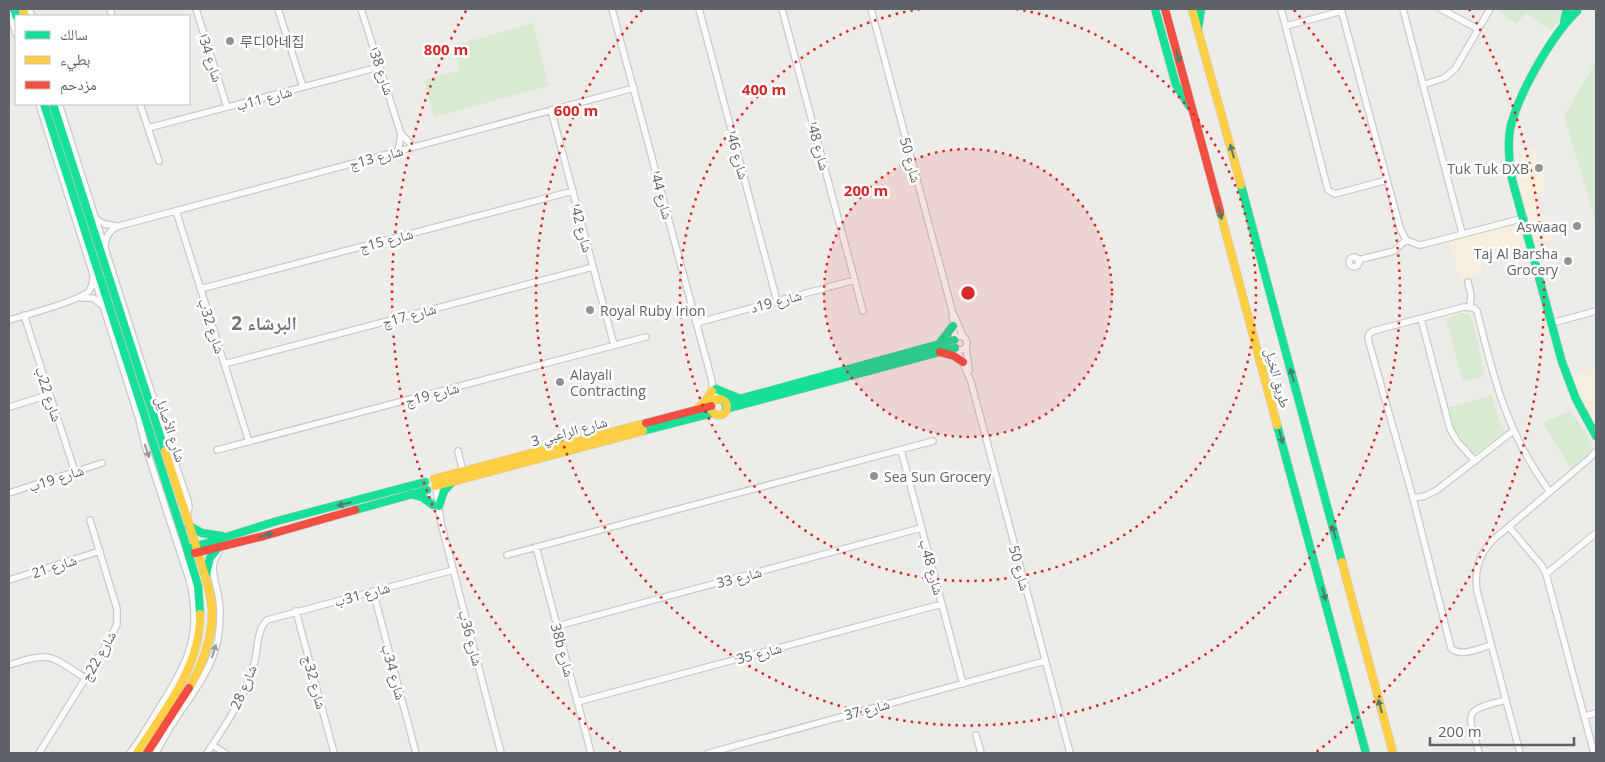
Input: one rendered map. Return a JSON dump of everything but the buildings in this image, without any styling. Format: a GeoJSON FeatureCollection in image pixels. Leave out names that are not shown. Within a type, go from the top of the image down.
{"type":"FeatureCollection","features":[{"type":"Feature","properties":{"kind":"main road"},"geometry":{"type":"LineString","coordinates":[[1155,9],[1176,85],[1193,112]]}},
{"type":"Feature","properties":{"kind":"main road","name":"طريق الخيل"},"geometry":{"type":"LineString","coordinates":[[1165,9],[1366,753]]}},
{"type":"Feature","properties":{"kind":"main road","name":"طريق الخيل"},"geometry":{"type":"LineString","coordinates":[[1192,9],[1393,753]]}},
{"type":"Feature","properties":{"kind":"main road"},"geometry":{"type":"LineString","coordinates":[[1198,30],[1201,9]]}},
{"type":"Feature","properties":{"kind":"main road"},"geometry":{"type":"LineString","coordinates":[[1573,9],[1521,98],[1511,124],[1509,160],[1512,179],[1568,380],[1596,436]]}},
{"type":"Feature","properties":{"kind":"main road","name":"شارع الأصايل"},"geometry":{"type":"LineString","coordinates":[[44,105],[93,255],[164,490],[188,552],[200,599],[200,626],[190,666],[183,681],[137,753]]}},
{"type":"Feature","properties":{"kind":"main road","name":"شارع الأصايل"},"geometry":{"type":"LineString","coordinates":[[53,105],[136,356],[206,577],[210,596],[212,616],[205,656],[192,683],[147,753]]}},
{"type":"Feature","properties":{"kind":"main road"},"geometry":{"type":"LineString","coordinates":[[953,326],[938,349],[963,362]]}},
{"type":"Feature","properties":{"kind":"main road","name":"شارع الراعبي 3"},"geometry":{"type":"LineString","coordinates":[[197,549],[223,547],[408,494],[463,472],[695,410],[955,344]]}},
{"type":"Feature","properties":{"kind":"main road","name":"شارع الراعبي 3"},"geometry":{"type":"LineString","coordinates":[[188,552],[232,535],[277,521],[453,482],[718,405],[938,349]]}},
{"type":"Feature","properties":{"kind":"main road"},"geometry":{"type":"LineString","coordinates":[[695,410],[705,402],[714,390],[740,399]]}},
{"type":"Feature","properties":{"kind":"main road"},"geometry":{"type":"LineString","coordinates":[[408,494],[422,497],[436,505],[444,491],[453,482]]}},
{"type":"Feature","properties":{"kind":"main road"},"geometry":{"type":"LineString","coordinates":[[188,522],[208,534],[232,535]]}},
{"type":"Feature","properties":{"kind":"main road"},"geometry":{"type":"LineString","coordinates":[[206,577],[210,558],[223,547]]}},
{"type":"Feature","properties":{"kind":"street","name":"شارع 34ا"},"geometry":{"type":"LineString","coordinates":[[196,9],[227,107]]}},
{"type":"Feature","properties":{"kind":"street"},"geometry":{"type":"LineString","coordinates":[[278,9],[303,87]]}},
{"type":"Feature","properties":{"kind":"street","name":"شارع 38ا"},"geometry":{"type":"LineString","coordinates":[[361,9],[401,134],[398,152]]}},
{"type":"Feature","properties":{"kind":"street","name":"شارع 44ا"},"geometry":{"type":"LineString","coordinates":[[612,9],[718,405]]}},
{"type":"Feature","properties":{"kind":"street","name":"شارع 46ا"},"geometry":{"type":"LineString","coordinates":[[699,9],[777,301]]}},
{"type":"Feature","properties":{"kind":"street","name":"شارع 48ا"},"geometry":{"type":"LineString","coordinates":[[782,9],[863,311]]}},
{"type":"Feature","properties":{"kind":"street","name":"شارع 50"},"geometry":{"type":"LineString","coordinates":[[871,9],[952,310],[964,338]]}},
{"type":"Feature","properties":{"kind":"street"},"geometry":{"type":"LineString","coordinates":[[1281,9],[1330,192],[1335,194],[1387,180]]}},
{"type":"Feature","properties":{"kind":"street"},"geometry":{"type":"LineString","coordinates":[[1405,9],[1462,234]]}},
{"type":"Feature","properties":{"kind":"street"},"geometry":{"type":"LineString","coordinates":[[1441,9],[1478,29]]}},
{"type":"Feature","properties":{"kind":"street"},"geometry":{"type":"LineString","coordinates":[[1423,85],[1450,74],[1490,9]]}},
{"type":"Feature","properties":{"kind":"street"},"geometry":{"type":"LineString","coordinates":[[1286,26],[1342,10],[1400,228],[1406,240],[1418,245],[1524,218]]}},
{"type":"Feature","properties":{"kind":"street"},"geometry":{"type":"LineString","coordinates":[[9,11],[15,31]]}},
{"type":"Feature","properties":{"kind":"street","name":"شارع 11ب"},"geometry":{"type":"LineString","coordinates":[[148,128],[380,67]]}},
{"type":"Feature","properties":{"kind":"street","name":"شارع 13ج"},"geometry":{"type":"LineString","coordinates":[[119,226],[634,88]]}},
{"type":"Feature","properties":{"kind":"street"},"geometry":{"type":"LineString","coordinates":[[39,105],[93,274],[130,380]]}},
{"type":"Feature","properties":{"kind":"street"},"geometry":{"type":"LineString","coordinates":[[59,105],[105,248],[136,356]]}},
{"type":"Feature","properties":{"kind":"street"},"geometry":{"type":"LineString","coordinates":[[140,105],[159,161]]}},
{"type":"Feature","properties":{"kind":"street","name":"شارع 42ا"},"geometry":{"type":"LineString","coordinates":[[551,110],[614,345]]}},
{"type":"Feature","properties":{"kind":"street","name":"شارع 38ا"},"geometry":{"type":"LineString","coordinates":[[401,134],[414,147]]}},
{"type":"Feature","properties":{"kind":"street","name":"شارع 15ج"},"geometry":{"type":"LineString","coordinates":[[200,289],[573,190]]}},
{"type":"Feature","properties":{"kind":"street","name":"شارع 32ب"},"geometry":{"type":"LineString","coordinates":[[176,210],[249,442]]}},
{"type":"Feature","properties":{"kind":"street"},"geometry":{"type":"LineString","coordinates":[[96,219],[109,225],[119,226]]}},
{"type":"Feature","properties":{"kind":"street"},"geometry":{"type":"LineString","coordinates":[[105,248],[107,236],[119,226]]}},
{"type":"Feature","properties":{"kind":"street"},"geometry":{"type":"LineString","coordinates":[[1358,260],[1394,251],[1406,240]]}},
{"type":"Feature","properties":{"kind":"street"},"geometry":{"type":"LineString","coordinates":[[9,320],[77,298],[86,293],[93,283],[93,255]]}},
{"type":"Feature","properties":{"kind":"street","name":"شارع 17ج"},"geometry":{"type":"LineString","coordinates":[[224,364],[593,267]]}},
{"type":"Feature","properties":{"kind":"street","name":"شارع 19د"},"geometry":{"type":"LineString","coordinates":[[696,323],[855,280]]}},
{"type":"Feature","properties":{"kind":"street"},"geometry":{"type":"LineString","coordinates":[[1468,282],[1471,295],[1470,306]]}},
{"type":"Feature","properties":{"kind":"street"},"geometry":{"type":"LineString","coordinates":[[77,298],[93,298],[104,307]]}},
{"type":"Feature","properties":{"kind":"street"},"geometry":{"type":"LineString","coordinates":[[1470,306],[1373,331],[1369,334],[1368,339],[1413,498],[1452,648],[1460,653],[1491,645]]}},
{"type":"Feature","properties":{"kind":"street"},"geometry":{"type":"LineString","coordinates":[[1470,306],[1477,311],[1500,397],[1513,431],[1534,470],[1550,492]]}},
{"type":"Feature","properties":{"kind":"street","name":"شارع 50"},"geometry":{"type":"LineString","coordinates":[[952,310],[955,344],[971,382]]}},
{"type":"Feature","properties":{"kind":"street"},"geometry":{"type":"LineString","coordinates":[[1552,323],[1596,311]]}},
{"type":"Feature","properties":{"kind":"street","name":"شارع 22ب"},"geometry":{"type":"LineString","coordinates":[[24,316],[75,472]]}},
{"type":"Feature","properties":{"kind":"street"},"geometry":{"type":"LineString","coordinates":[[1421,319],[1450,429],[1457,441],[1475,461]]}},
{"type":"Feature","properties":{"kind":"street","name":"شارع 19ج"},"geometry":{"type":"LineString","coordinates":[[218,450],[646,336]]}},
{"type":"Feature","properties":{"kind":"street"},"geometry":{"type":"LineString","coordinates":[[958,337],[964,338],[966,346],[962,349],[955,344],[958,337]]}},
{"type":"Feature","properties":{"kind":"street","name":"شارع 50"},"geometry":{"type":"LineString","coordinates":[[966,346],[971,382],[1070,753]]}},
{"type":"Feature","properties":{"kind":"street"},"geometry":{"type":"LineString","coordinates":[[9,408],[49,395]]}},
{"type":"Feature","properties":{"kind":"street"},"geometry":{"type":"LineString","coordinates":[[1413,498],[1425,496],[1437,490],[1513,431]]}},
{"type":"Feature","properties":{"kind":"street"},"geometry":{"type":"LineString","coordinates":[[507,555],[933,441]]}},
{"type":"Feature","properties":{"kind":"street","name":"شارع 48ب"},"geometry":{"type":"LineString","coordinates":[[901,450],[963,684]]}},
{"type":"Feature","properties":{"kind":"street"},"geometry":{"type":"LineString","coordinates":[[1520,753],[1477,591],[1476,575],[1480,559],[1483,552],[1509,527],[1593,457],[1596,450]]}},
{"type":"Feature","properties":{"kind":"street"},"geometry":{"type":"LineString","coordinates":[[458,451],[463,472]]}},
{"type":"Feature","properties":{"kind":"street","name":"شارع 19ب"},"geometry":{"type":"LineString","coordinates":[[9,493],[102,463]]}},
{"type":"Feature","properties":{"kind":"street","name":"شارع 36ب"},"geometry":{"type":"LineString","coordinates":[[431,486],[501,753]]}},
{"type":"Feature","properties":{"kind":"street"},"geometry":{"type":"LineString","coordinates":[[130,753],[180,676],[195,643],[192,592],[164,490]]}},
{"type":"Feature","properties":{"kind":"street","name":"شارع 22ج"},"geometry":{"type":"LineString","coordinates":[[39,753],[114,633],[117,619],[116,604],[90,520]]}},
{"type":"Feature","properties":{"kind":"street"},"geometry":{"type":"LineString","coordinates":[[1509,527],[1542,566],[1546,574],[1594,753]]}},
{"type":"Feature","properties":{"kind":"street","name":"شارع 33"},"geometry":{"type":"LineString","coordinates":[[557,626],[921,528]]}},
{"type":"Feature","properties":{"kind":"street"},"geometry":{"type":"LineString","coordinates":[[1546,574],[1596,533]]}},
{"type":"Feature","properties":{"kind":"street"},"geometry":{"type":"LineString","coordinates":[[155,753],[203,677],[214,654],[218,638],[220,614],[213,564],[223,547]]}},
{"type":"Feature","properties":{"kind":"street","name":"38b شارع"},"geometry":{"type":"LineString","coordinates":[[536,547],[591,753]]}},
{"type":"Feature","properties":{"kind":"street","name":"شارع 21"},"geometry":{"type":"LineString","coordinates":[[9,580],[100,551]]}},
{"type":"Feature","properties":{"kind":"street","name":"شارع 31ب"},"geometry":{"type":"LineString","coordinates":[[270,618],[453,570]]}},
{"type":"Feature","properties":{"kind":"street","name":"شارع 34ب"},"geometry":{"type":"LineString","coordinates":[[373,591],[416,753]]}},
{"type":"Feature","properties":{"kind":"street","name":"شارع 35"},"geometry":{"type":"LineString","coordinates":[[577,702],[942,604]]}},
{"type":"Feature","properties":{"kind":"street","name":"شارع 32ج"},"geometry":{"type":"LineString","coordinates":[[296,611],[334,753]]}},
{"type":"Feature","properties":{"kind":"street","name":"شارع 28"},"geometry":{"type":"LineString","coordinates":[[207,753],[243,692],[252,669],[260,630],[270,618]]}},
{"type":"Feature","properties":{"kind":"street"},"geometry":{"type":"LineString","coordinates":[[9,665],[33,657],[47,656],[86,678]]}},
{"type":"Feature","properties":{"kind":"street","name":"شارع 37"},"geometry":{"type":"LineString","coordinates":[[713,753],[728,751],[963,684],[1045,663]]}},
{"type":"Feature","properties":{"kind":"street"},"geometry":{"type":"LineString","coordinates":[[1479,753],[1471,724],[1471,715],[1477,707],[1506,700]]}},
{"type":"Feature","properties":{"kind":"street"},"geometry":{"type":"LineString","coordinates":[[1585,716],[1596,713]]}},
{"type":"Feature","properties":{"kind":"street"},"geometry":{"type":"LineString","coordinates":[[976,735],[981,753]]}},
{"type":"Feature","properties":{"kind":"street"},"geometry":{"type":"LineString","coordinates":[[212,745],[225,753]]}},
{"type":"Feature","properties":{"kind":"green space"},"geometry":{"type":"Polygon","coordinates":[[[1494,9],[1562,9],[1562,16],[1551,30],[1525,13],[1517,24],[1494,9]]]}},
{"type":"Feature","properties":{"kind":"green space"},"geometry":{"type":"Polygon","coordinates":[[[533,23],[549,86],[434,117],[424,80],[460,70],[453,46],[533,23]]]}},
{"type":"Feature","properties":{"kind":"green space"},"geometry":{"type":"Polygon","coordinates":[[[1596,61],[1596,222],[1564,116],[1596,61]]]}},
{"type":"Feature","properties":{"kind":"green space"},"geometry":{"type":"Polygon","coordinates":[[[1461,313],[1469,314],[1473,321],[1485,376],[1463,382],[1446,319],[1461,313]]]}},
{"type":"Feature","properties":{"kind":"green space"},"geometry":{"type":"Polygon","coordinates":[[[1492,395],[1500,422],[1505,430],[1473,455],[1456,433],[1446,408],[1492,395]]]}},
{"type":"Feature","properties":{"kind":"green space"},"geometry":{"type":"Polygon","coordinates":[[[1570,411],[1592,445],[1587,455],[1571,469],[1543,423],[1570,411]]]}},
{"type":"Feature","properties":{"kind":"sand"},"geometry":{"type":"Polygon","coordinates":[[[1535,150],[1545,189],[1533,194],[1551,237],[1550,240],[1532,244],[1511,158],[1523,158],[1523,153],[1535,150]]]}},
{"type":"Feature","properties":{"kind":"sand"},"geometry":{"type":"Polygon","coordinates":[[[1509,226],[1518,228],[1525,250],[1515,253],[1511,246],[1481,251],[1481,274],[1461,279],[1448,241],[1509,226]]]}},
{"type":"Feature","properties":{"kind":"sand"},"geometry":{"type":"Polygon","coordinates":[[[1596,368],[1596,427],[1595,428],[1569,376],[1596,368]]]}},
{"type":"Feature","properties":{"kind":"traffic: fast"},"geometry":{"type":"LineString","coordinates":[[14,9],[16,15]]}},
{"type":"Feature","properties":{"kind":"traffic: fast"},"geometry":{"type":"LineString","coordinates":[[1155,9],[1176,85],[1189,106]]}},
{"type":"Feature","properties":{"kind":"traffic: fast"},"geometry":{"type":"LineString","coordinates":[[1198,29],[1201,9]]}},
{"type":"Feature","properties":{"kind":"traffic: fast"},"geometry":{"type":"LineString","coordinates":[[1564,22],[1567,9]]}},
{"type":"Feature","properties":{"kind":"traffic: fast"},"geometry":{"type":"LineString","coordinates":[[1577,11],[1557,34],[1529,80],[1511,125],[1509,152],[1512,179],[1562,362],[1576,399],[1596,436]]}},
{"type":"Feature","properties":{"kind":"traffic: fast"},"geometry":{"type":"LineString","coordinates":[[44,105],[185,542],[198,586],[200,614]]}},
{"type":"Feature","properties":{"kind":"traffic: fast"},"geometry":{"type":"LineString","coordinates":[[53,105],[165,451]]}},
{"type":"Feature","properties":{"kind":"traffic: fast"},"geometry":{"type":"LineString","coordinates":[[1241,185],[1342,562]]}},
{"type":"Feature","properties":{"kind":"traffic: fast"},"geometry":{"type":"LineString","coordinates":[[939,344],[953,326]]}},
{"type":"Feature","properties":{"kind":"traffic: fast"},"geometry":{"type":"LineString","coordinates":[[725,403],[954,340]]}},
{"type":"Feature","properties":{"kind":"traffic: fast"},"geometry":{"type":"LineString","coordinates":[[726,409],[955,348]]}},
{"type":"Feature","properties":{"kind":"traffic: fast"},"geometry":{"type":"LineString","coordinates":[[716,389],[738,398]]}},
{"type":"Feature","properties":{"kind":"traffic: fast"},"geometry":{"type":"LineString","coordinates":[[643,431],[713,413]]}},
{"type":"Feature","properties":{"kind":"traffic: fast"},"geometry":{"type":"LineString","coordinates":[[1277,425],[1366,753]]}},
{"type":"Feature","properties":{"kind":"traffic: fast"},"geometry":{"type":"LineString","coordinates":[[191,548],[277,521],[425,482]]}},
{"type":"Feature","properties":{"kind":"traffic: fast"},"geometry":{"type":"LineString","coordinates":[[439,506],[444,491],[452,482]]}},
{"type":"Feature","properties":{"kind":"traffic: fast"},"geometry":{"type":"LineString","coordinates":[[355,510],[427,490]]}},
{"type":"Feature","properties":{"kind":"traffic: fast"},"geometry":{"type":"LineString","coordinates":[[410,494],[422,497],[433,505]]}},
{"type":"Feature","properties":{"kind":"traffic: fast"},"geometry":{"type":"LineString","coordinates":[[189,526],[202,533],[222,536]]}},
{"type":"Feature","properties":{"kind":"traffic: fast"},"geometry":{"type":"LineString","coordinates":[[206,574],[210,558],[219,547]]}},
{"type":"Feature","properties":{"kind":"traffic: slow"},"geometry":{"type":"LineString","coordinates":[[23,9],[25,15]]}},
{"type":"Feature","properties":{"kind":"traffic: slow"},"geometry":{"type":"LineString","coordinates":[[1192,9],[1241,185]]}},
{"type":"Feature","properties":{"kind":"traffic: slow"},"geometry":{"type":"LineString","coordinates":[[1220,211],[1277,425]]}},
{"type":"Feature","properties":{"kind":"traffic: slow"},"geometry":{"type":"LineString","coordinates":[[697,409],[705,402],[712,391]]}},
{"type":"Feature","properties":{"kind":"traffic: slow"},"geometry":{"type":"LineString","coordinates":[[719,399],[727,407],[719,415],[711,407],[719,399]]}},
{"type":"Feature","properties":{"kind":"traffic: slow"},"geometry":{"type":"LineString","coordinates":[[434,479],[646,423]]}},
{"type":"Feature","properties":{"kind":"traffic: slow"},"geometry":{"type":"LineString","coordinates":[[436,486],[643,431]]}},
{"type":"Feature","properties":{"kind":"traffic: slow"},"geometry":{"type":"LineString","coordinates":[[165,451],[208,584],[212,608],[211,629],[203,660],[189,688]]}},
{"type":"Feature","properties":{"kind":"traffic: slow"},"geometry":{"type":"LineString","coordinates":[[1342,562],[1393,753]]}},
{"type":"Feature","properties":{"kind":"traffic: slow"},"geometry":{"type":"LineString","coordinates":[[137,753],[169,704],[188,670],[199,633],[200,614]]}},
{"type":"Feature","properties":{"kind":"traffic: jam"},"geometry":{"type":"LineString","coordinates":[[1165,9],[1220,211]]}},
{"type":"Feature","properties":{"kind":"traffic: jam"},"geometry":{"type":"LineString","coordinates":[[940,352],[954,356],[963,362]]}},
{"type":"Feature","properties":{"kind":"traffic: jam"},"geometry":{"type":"LineString","coordinates":[[646,423],[711,406]]}},
{"type":"Feature","properties":{"kind":"traffic: jam"},"geometry":{"type":"LineString","coordinates":[[195,553],[355,510]]}},
{"type":"Feature","properties":{"kind":"traffic: jam"},"geometry":{"type":"LineString","coordinates":[[147,753],[189,688]]}},
{"type":"Feature","properties":{"kind":"place","name":"루디아네집"},"geometry":{"type":"Point","coordinates":[230,41]}},
{"type":"Feature","properties":{"kind":"place","name":"Tuk Tuk DXB"},"geometry":{"type":"Point","coordinates":[1539,168]}},
{"type":"Feature","properties":{"kind":"place","name":"Aswaaq"},"geometry":{"type":"Point","coordinates":[1577,226]}},
{"type":"Feature","properties":{"kind":"place","name":"Taj Al Barsha Grocery"},"geometry":{"type":"Point","coordinates":[1568,261]}},
{"type":"Feature","properties":{"kind":"place","name":"Royal Ruby Irion"},"geometry":{"type":"Point","coordinates":[590,310]}},
{"type":"Feature","properties":{"kind":"place","name":"Alayali Contracting"},"geometry":{"type":"Point","coordinates":[560,382]}},
{"type":"Feature","properties":{"kind":"place","name":"Sea Sun Grocery"},"geometry":{"type":"Point","coordinates":[874,476]}},
{"type":"Feature","properties":{"kind":"district","name":"البرشاء 2"},"geometry":{"type":"Point","coordinates":[264,323]}}]}
